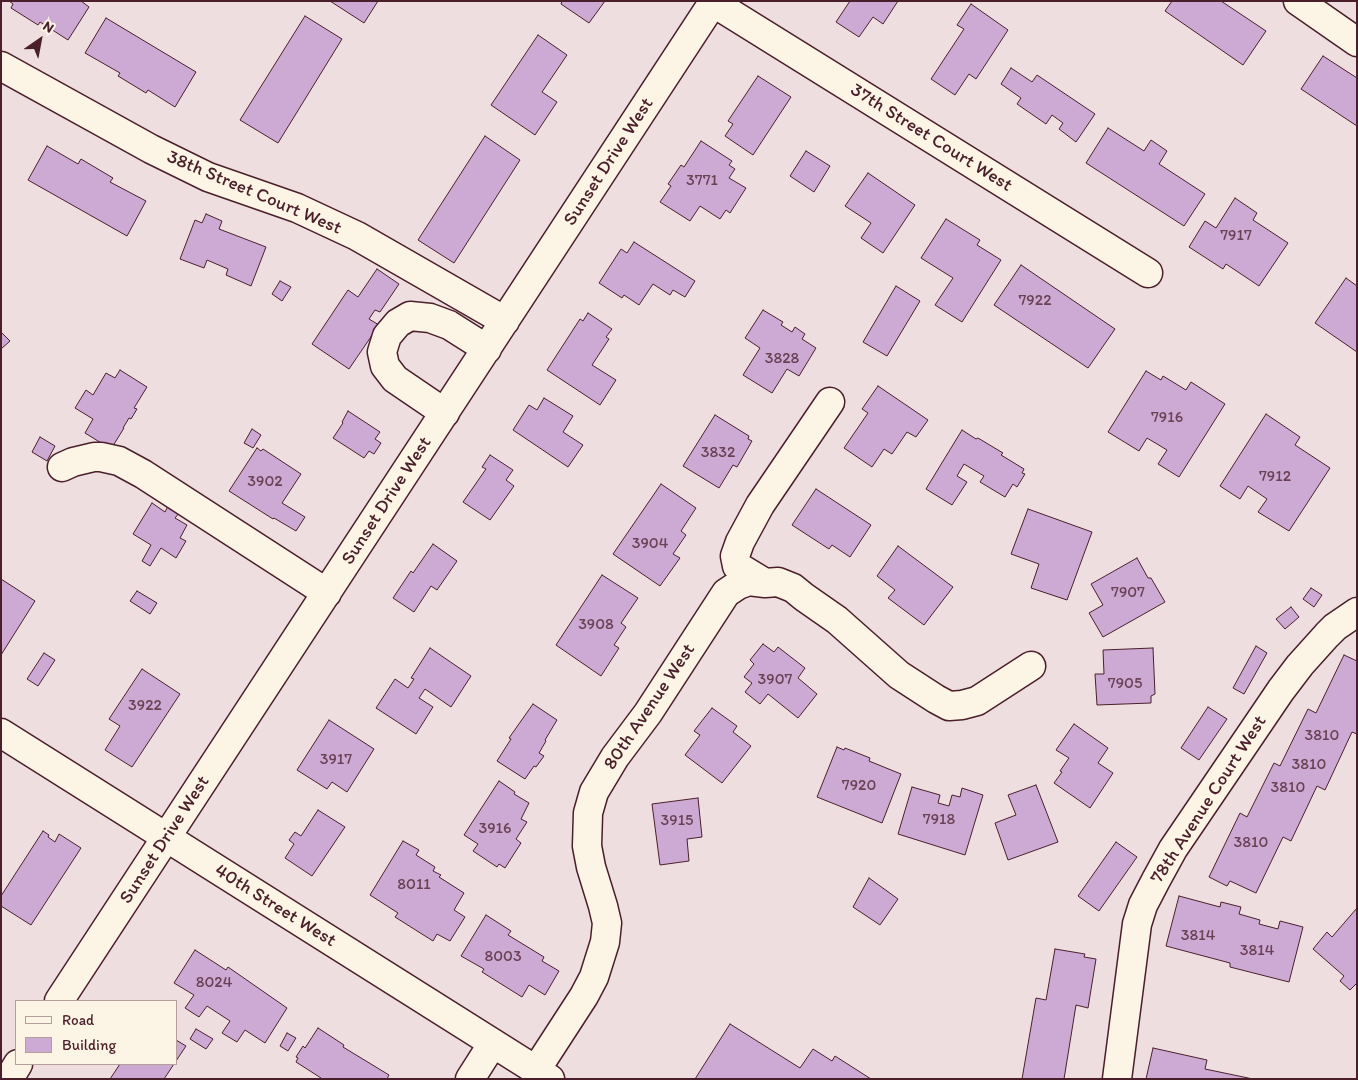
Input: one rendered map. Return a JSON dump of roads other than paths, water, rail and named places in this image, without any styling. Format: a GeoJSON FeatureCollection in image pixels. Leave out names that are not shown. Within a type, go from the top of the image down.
{"type":"FeatureCollection","features":[{"type":"Feature","properties":{"kind":"street"},"geometry":{"type":"LineString","coordinates":[[1298,1],[1357,42]]}},
{"type":"Feature","properties":{"kind":"street","name":"37th Street Court West"},"geometry":{"type":"LineString","coordinates":[[714,2],[1148,273]]}},
{"type":"Feature","properties":{"kind":"street","name":"Sunset Drive West"},"geometry":{"type":"LineString","coordinates":[[60,1000],[714,2]]}},
{"type":"Feature","properties":{"kind":"street","name":"38th Street Court West"},"geometry":{"type":"LineString","coordinates":[[1,66],[151,149],[208,177],[297,208],[356,236],[505,321]]}},
{"type":"Feature","properties":{"kind":"street"},"geometry":{"type":"LineString","coordinates":[[445,413],[395,380],[385,366],[382,352],[388,336],[398,323],[410,316],[430,318],[449,324],[487,348]]}},
{"type":"Feature","properties":{"kind":"street"},"geometry":{"type":"LineString","coordinates":[[830,402],[760,505],[740,542],[735,556],[737,566],[765,583],[778,582],[793,588],[837,620],[899,674],[949,706],[962,706],[978,701],[1032,666]]}},
{"type":"Feature","properties":{"kind":"street"},"geometry":{"type":"LineString","coordinates":[[62,467],[94,457],[119,461],[143,474],[327,593]]}},
{"type":"Feature","properties":{"kind":"street","name":"80th Avenue West"},"geometry":{"type":"LineString","coordinates":[[543,1075],[597,969],[605,942],[606,923],[603,906],[586,846],[588,813],[594,792],[614,757],[648,713],[726,593],[738,585],[750,581],[765,583]]}},
{"type":"Feature","properties":{"kind":"street","name":"78th Avenue Court West"},"geometry":{"type":"LineString","coordinates":[[1117,1079],[1137,924],[1143,905],[1173,849],[1281,690],[1327,635],[1357,612]]}},
{"type":"Feature","properties":{"kind":"street","name":"40th Street West"},"geometry":{"type":"LineString","coordinates":[[1,733],[543,1075]]}},
{"type":"Feature","properties":{"kind":"street"},"geometry":{"type":"LineString","coordinates":[[470,1079],[494,1043]]}},
{"type":"Feature","properties":{"kind":"street"},"geometry":{"type":"LineString","coordinates":[[8,1079],[17,1065]]}}]}
